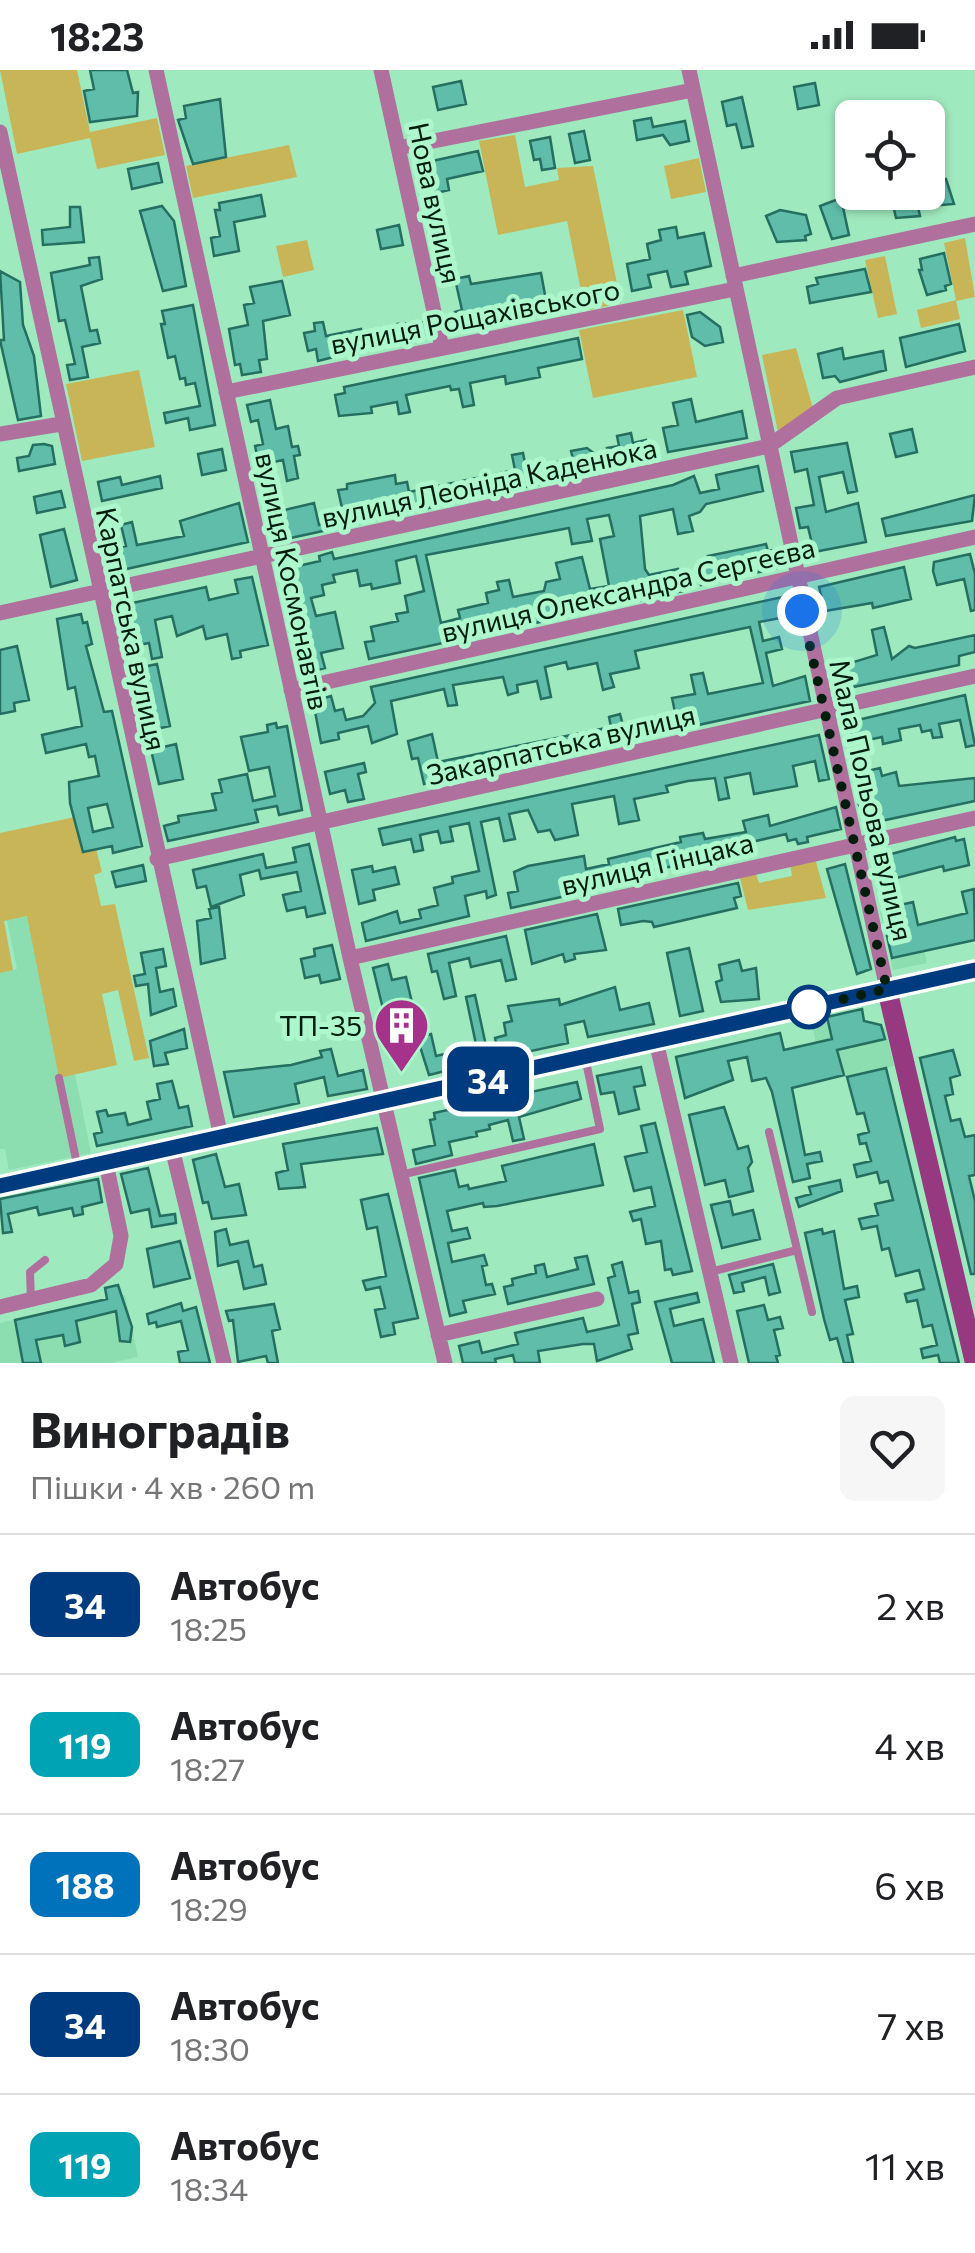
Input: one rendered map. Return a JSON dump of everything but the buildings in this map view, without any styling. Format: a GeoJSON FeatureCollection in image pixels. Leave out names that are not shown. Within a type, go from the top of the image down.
{"type":"FeatureCollection","features":[{"type":"Feature","properties":{"kind":"main road"},"geometry":{"type":"LineString","coordinates":[[0,1186],[975,970]]}},
{"type":"Feature","properties":{"kind":"main road","name":"Мала Польова вулиця"},"geometry":{"type":"LineString","coordinates":[[887,989],[975,1363]]}},
{"type":"Feature","properties":{"kind":"street","name":"вулиця Космонавтів"},"geometry":{"type":"LineString","coordinates":[[156,70],[350,958],[445,1363]]}},
{"type":"Feature","properties":{"kind":"street","name":"Нова вулиця"},"geometry":{"type":"LineString","coordinates":[[381,70],[442,348]]}},
{"type":"Feature","properties":{"kind":"street","name":"Мала Польова вулиця"},"geometry":{"type":"LineString","coordinates":[[689,70],[823,711],[887,989]]}},
{"type":"Feature","properties":{"kind":"street"},"geometry":{"type":"LineString","coordinates":[[398,148],[693,90]]}},
{"type":"Feature","properties":{"kind":"street","name":"Карпатська вулиця"},"geometry":{"type":"LineString","coordinates":[[0,132],[220,1137]]}},
{"type":"Feature","properties":{"kind":"street","name":"вулиця Рощахівського"},"geometry":{"type":"LineString","coordinates":[[226,392],[442,348],[975,224]]}},
{"type":"Feature","properties":{"kind":"street","name":"вулиця Леоніда Каденюка"},"geometry":{"type":"LineString","coordinates":[[0,613],[769,446],[837,398],[975,368]]}},
{"type":"Feature","properties":{"kind":"street"},"geometry":{"type":"LineString","coordinates":[[0,434],[61,424]]}},
{"type":"Feature","properties":{"kind":"street","name":"вулиця Олександра Сергеєва"},"geometry":{"type":"LineString","coordinates":[[291,690],[975,537]]}},
{"type":"Feature","properties":{"kind":"street","name":"Закарпатська вулиця"},"geometry":{"type":"LineString","coordinates":[[157,859],[975,676]]}},
{"type":"Feature","properties":{"kind":"street","name":"вулиця Гінцака"},"geometry":{"type":"LineString","coordinates":[[350,958],[975,818]]}},
{"type":"Feature","properties":{"kind":"street"},"geometry":{"type":"LineString","coordinates":[[656,1041],[731,1363]]}},
{"type":"Feature","properties":{"kind":"street"},"geometry":{"type":"LineString","coordinates":[[172,1148],[224,1363]]}},
{"type":"Feature","properties":{"kind":"street"},"geometry":{"type":"LineString","coordinates":[[0,1307],[91,1285],[116,1264],[121,1236],[106,1162]]}},
{"type":"Feature","properties":{"kind":"street"},"geometry":{"type":"LineString","coordinates":[[438,1335],[597,1299]]}},
{"type":"Feature","properties":{"kind":"lane"},"geometry":{"type":"LineString","coordinates":[[400,1175],[600,1129],[586,1058]]}},
{"type":"Feature","properties":{"kind":"lane"},"geometry":{"type":"LineString","coordinates":[[59,1078],[78,1168]]}},
{"type":"Feature","properties":{"kind":"lane"},"geometry":{"type":"LineString","coordinates":[[769,1132],[812,1312]]}},
{"type":"Feature","properties":{"kind":"lane"},"geometry":{"type":"LineString","coordinates":[[710,1272],[796,1250]]}},
{"type":"Feature","properties":{"kind":"lane"},"geometry":{"type":"LineString","coordinates":[[32,1300],[30,1272],[45,1260]]}},
{"type":"Feature","properties":{"kind":"shaded area"},"geometry":{"type":"Polygon","coordinates":[[[0,70],[77,70],[90,132],[157,118],[165,155],[97,169],[90,138],[17,154],[0,70]]]}},
{"type":"Feature","properties":{"kind":"shaded area"},"geometry":{"type":"Polygon","coordinates":[[[515,135],[525,187],[559,180],[557,168],[593,166],[621,303],[585,311],[567,221],[498,235],[479,141],[515,135]]]}},
{"type":"Feature","properties":{"kind":"shaded area"},"geometry":{"type":"Polygon","coordinates":[[[289,145],[297,177],[193,198],[186,166],[289,145]]]}},
{"type":"Feature","properties":{"kind":"shaded area"},"geometry":{"type":"Polygon","coordinates":[[[699,158],[706,192],[671,199],[664,166],[699,158]]]}},
{"type":"Feature","properties":{"kind":"shaded area"},"geometry":{"type":"Polygon","coordinates":[[[965,238],[975,297],[956,301],[960,319],[921,328],[917,310],[956,300],[944,243],[965,238]]]}},
{"type":"Feature","properties":{"kind":"shaded area"},"geometry":{"type":"Polygon","coordinates":[[[307,240],[314,270],[283,277],[276,246],[307,240]]]}},
{"type":"Feature","properties":{"kind":"shaded area"},"geometry":{"type":"Polygon","coordinates":[[[885,256],[897,314],[878,318],[865,260],[885,256]]]}},
{"type":"Feature","properties":{"kind":"shaded area"},"geometry":{"type":"Polygon","coordinates":[[[683,310],[697,377],[593,398],[579,330],[683,310]]]}},
{"type":"Feature","properties":{"kind":"shaded area"},"geometry":{"type":"Polygon","coordinates":[[[796,348],[814,412],[778,432],[762,355],[796,348]]]}},
{"type":"Feature","properties":{"kind":"shaded area"},"geometry":{"type":"Polygon","coordinates":[[[139,370],[155,447],[82,461],[66,384],[139,370]]]}},
{"type":"Feature","properties":{"kind":"shaded area"},"geometry":{"type":"Polygon","coordinates":[[[89,814],[83,851],[96,849],[102,872],[94,875],[101,906],[115,904],[149,1058],[134,1061],[118,990],[102,994],[117,1065],[59,1078],[27,916],[4,921],[13,970],[0,973],[0,833],[89,814]]]}},
{"type":"Feature","properties":{"kind":"shaded area"},"geometry":{"type":"Polygon","coordinates":[[[815,858],[826,898],[748,910],[739,874],[755,871],[759,883],[792,876],[790,864],[815,858]]]}},
{"type":"Feature","properties":{"kind":"shaded area"},"geometry":{"type":"Polygon","coordinates":[[[913,902],[927,963],[893,970],[880,910],[913,902]]]}},
{"type":"Feature","properties":{"kind":"shaded area"},"geometry":{"type":"Polygon","coordinates":[[[28,916],[59,1077],[75,1074],[91,1153],[9,1170],[5,1149],[0,1149],[0,973],[17,969],[7,920],[28,916]]]}},
{"type":"Feature","properties":{"kind":"shaded area"},"geometry":{"type":"Polygon","coordinates":[[[862,1009],[864,1021],[885,1028],[894,1066],[847,1077],[841,1067],[822,1072],[811,1020],[862,1009]]]}},
{"type":"Feature","properties":{"kind":"shaded area"},"geometry":{"type":"Polygon","coordinates":[[[125,1295],[138,1357],[110,1363],[0,1363],[0,1323],[125,1295]]]}},
{"type":"Feature","properties":{"kind":"bus line","name":"34"},"geometry":{"type":"LineString","coordinates":[[0,1186],[975,970]]}},
{"type":"Feature","properties":{"kind":"place","name":"ТП-35"},"geometry":{"type":"Point","coordinates":[401,1074]}},
{"type":"Feature","properties":{"kind":"route"},"geometry":{"type":"LineString","coordinates":[[802,611],[887,989],[809,1007]]}}]}
